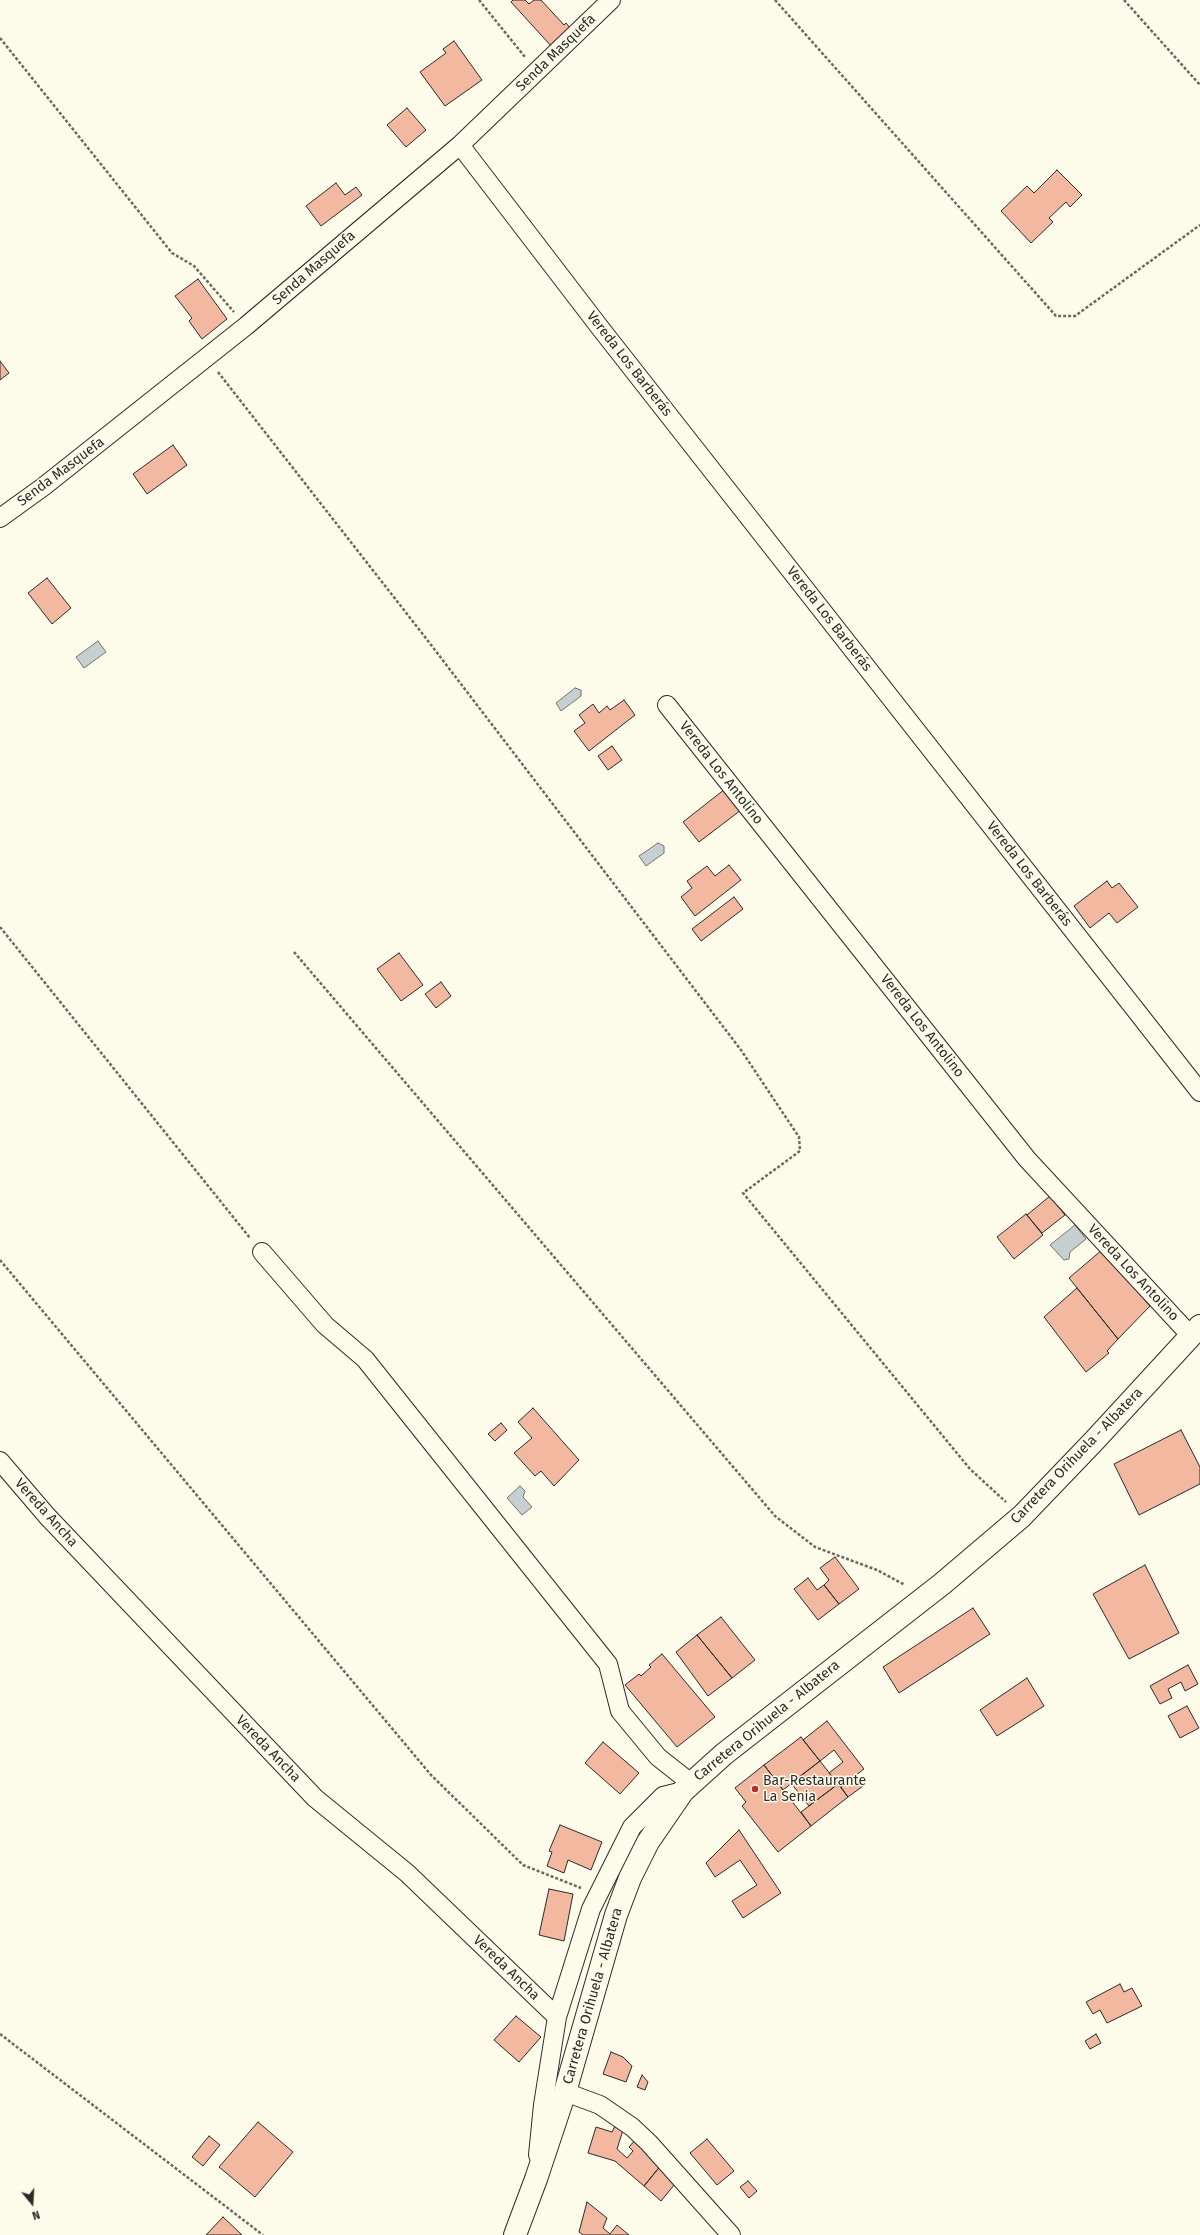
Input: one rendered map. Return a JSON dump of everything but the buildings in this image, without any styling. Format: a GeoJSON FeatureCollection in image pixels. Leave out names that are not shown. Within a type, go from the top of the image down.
{"type":"FeatureCollection","features":[{"type":"Feature","properties":{"kind":"main road","name":"Carretera Orihuela - Albatera"},"geometry":{"type":"LineString","coordinates":[[515,2235],[536,2179],[565,2092],[616,1914],[630,1878],[648,1842],[687,1787],[724,1754],[925,1596],[1022,1516],[1196,1331]]}},
{"type":"Feature","properties":{"kind":"street","name":"Senda Masquefa"},"geometry":{"type":"LineString","coordinates":[[0,518],[43,487],[208,359],[460,145],[611,0]]}},
{"type":"Feature","properties":{"kind":"street","name":"Vereda Los Barberás"},"geometry":{"type":"LineString","coordinates":[[460,145],[601,330],[1200,1092]]}},
{"type":"Feature","properties":{"kind":"street","name":"Vereda Los Antolino"},"geometry":{"type":"LineString","coordinates":[[667,705],[1028,1159],[1196,1331]]}},
{"type":"Feature","properties":{"kind":"street"},"geometry":{"type":"LineString","coordinates":[[262,1252],[326,1325],[365,1359],[608,1664],[620,1711],[658,1757],[687,1787],[663,1796],[632,1827],[591,1909],[557,2017],[543,2105],[536,2179]]}},
{"type":"Feature","properties":{"kind":"street","name":"Vereda Ancha"},"geometry":{"type":"LineString","coordinates":[[0,1461],[52,1522],[315,1798],[407,1873],[557,2017]]}},
{"type":"Feature","properties":{"kind":"street"},"geometry":{"type":"LineString","coordinates":[[565,2092],[600,2105],[632,2127],[731,2235]]}},
{"type":"Feature","properties":{"kind":"path"},"geometry":{"type":"LineString","coordinates":[[479,0],[537,71]]}},
{"type":"Feature","properties":{"kind":"path"},"geometry":{"type":"LineString","coordinates":[[776,0],[1056,316],[1074,316],[1200,224]]}},
{"type":"Feature","properties":{"kind":"path"},"geometry":{"type":"LineString","coordinates":[[1124,0],[1200,85]]}},
{"type":"Feature","properties":{"kind":"path"},"geometry":{"type":"LineString","coordinates":[[0,38],[172,253],[194,266],[246,326]]}},
{"type":"Feature","properties":{"kind":"path"},"geometry":{"type":"LineString","coordinates":[[208,359],[425,636],[741,1050],[799,1137],[800,1151],[743,1193],[970,1469],[1022,1516]]}},
{"type":"Feature","properties":{"kind":"path"},"geometry":{"type":"LineString","coordinates":[[0,926],[262,1252]]}},
{"type":"Feature","properties":{"kind":"path"},"geometry":{"type":"LineString","coordinates":[[294,952],[775,1516],[815,1547],[877,1570],[925,1596]]}},
{"type":"Feature","properties":{"kind":"path"},"geometry":{"type":"LineString","coordinates":[[0,1260],[431,1775],[523,1865],[598,1894]]}},
{"type":"Feature","properties":{"kind":"path"},"geometry":{"type":"LineString","coordinates":[[0,2034],[264,2235]]}},
{"type":"Feature","properties":{"kind":"shaded area"},"geometry":{"type":"Polygon","coordinates":[[[98,641],[106,652],[84,668],[76,657],[98,641]]]}},
{"type":"Feature","properties":{"kind":"shaded area"},"geometry":{"type":"Polygon","coordinates":[[[575,688],[581,690],[581,696],[561,711],[556,703],[575,688]]]}},
{"type":"Feature","properties":{"kind":"shaded area"},"geometry":{"type":"Polygon","coordinates":[[[658,843],[664,846],[664,853],[646,866],[639,856],[658,843]]]}},
{"type":"Feature","properties":{"kind":"shaded area"},"geometry":{"type":"Polygon","coordinates":[[[1075,1225],[1086,1239],[1070,1252],[1069,1259],[1064,1260],[1050,1245],[1075,1225]]]}},
{"type":"Feature","properties":{"kind":"shaded area"},"geometry":{"type":"Polygon","coordinates":[[[520,1486],[525,1491],[523,1497],[532,1507],[522,1515],[507,1498],[520,1486]]]}},
{"type":"Feature","properties":{"kind":"place","name":"Bar-Restaurante La Senia"},"geometry":{"type":"Point","coordinates":[755,1789]}}]}
